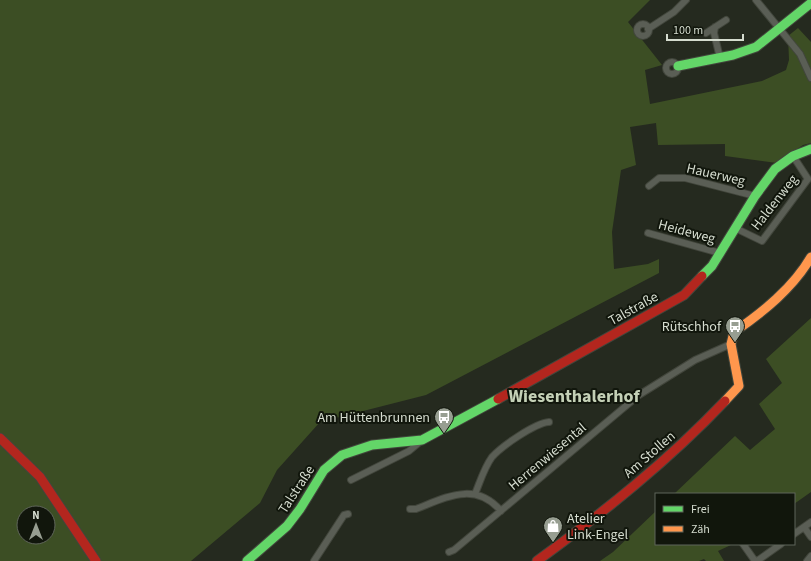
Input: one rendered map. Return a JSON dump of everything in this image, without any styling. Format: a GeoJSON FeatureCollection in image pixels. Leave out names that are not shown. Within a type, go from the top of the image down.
{"type":"FeatureCollection","features":[{"type":"Feature","properties":{"kind":"street"},"geometry":{"type":"LineString","coordinates":[[648,29],[674,12],[686,0]]}},
{"type":"Feature","properties":{"kind":"street"},"geometry":{"type":"LineString","coordinates":[[756,0],[800,54],[811,78]]}},
{"type":"Feature","properties":{"kind":"street"},"geometry":{"type":"LineString","coordinates":[[678,66],[733,55],[756,47],[779,27],[811,3]]}},
{"type":"Feature","properties":{"kind":"street"},"geometry":{"type":"LineString","coordinates":[[706,33],[726,20]]}},
{"type":"Feature","properties":{"kind":"street"},"geometry":{"type":"LineString","coordinates":[[715,27],[714,33],[720,58]]}},
{"type":"Feature","properties":{"kind":"street","name":"Talstraße"},"geometry":{"type":"LineString","coordinates":[[351,480],[409,451],[422,440],[528,383],[684,295],[701,280],[720,253],[755,196],[775,168],[793,156],[811,149]]}},
{"type":"Feature","properties":{"kind":"street","name":"Haldenweg"},"geometry":{"type":"LineString","coordinates":[[735,228],[762,241],[808,180],[793,156]]}},
{"type":"Feature","properties":{"kind":"street","name":"Hauerweg"},"geometry":{"type":"LineString","coordinates":[[649,186],[659,178],[685,178],[755,196]]}},
{"type":"Feature","properties":{"kind":"street","name":"Heideweg"},"geometry":{"type":"LineString","coordinates":[[648,233],[720,253]]}},
{"type":"Feature","properties":{"kind":"street"},"geometry":{"type":"LineString","coordinates":[[731,344],[734,332],[765,310],[805,267],[811,257]]}},
{"type":"Feature","properties":{"kind":"street","name":"Herrenwiesental"},"geometry":{"type":"LineString","coordinates":[[449,552],[454,550],[643,392],[696,360],[731,344]]}},
{"type":"Feature","properties":{"kind":"street","name":"Am Stollen"},"geometry":{"type":"LineString","coordinates":[[537,561],[605,511],[689,439],[739,386],[731,344]]}},
{"type":"Feature","properties":{"kind":"street","name":"Herrenwiesental"},"geometry":{"type":"LineString","coordinates":[[475,494],[484,471],[497,452],[538,425],[549,422]]}},
{"type":"Feature","properties":{"kind":"street"},"geometry":{"type":"LineString","coordinates":[[0,438],[40,477],[96,561]]}},
{"type":"Feature","properties":{"kind":"street","name":"Talstraße"},"geometry":{"type":"LineString","coordinates":[[247,561],[288,526],[301,509],[313,484],[334,460],[357,448],[378,443],[422,440]]}},
{"type":"Feature","properties":{"kind":"street"},"geometry":{"type":"LineString","coordinates":[[410,509],[416,509],[453,495],[463,493],[475,494],[486,498],[501,511]]}},
{"type":"Feature","properties":{"kind":"street"},"geometry":{"type":"LineString","coordinates":[[314,561],[344,515],[348,514]]}},
{"type":"Feature","properties":{"kind":"street"},"geometry":{"type":"LineString","coordinates":[[795,533],[811,522]]}},
{"type":"Feature","properties":{"kind":"street"},"geometry":{"type":"LineString","coordinates":[[804,527],[811,537]]}},
{"type":"Feature","properties":{"kind":"street"},"geometry":{"type":"LineString","coordinates":[[744,545],[756,561],[780,545]]}},
{"type":"Feature","properties":{"kind":"street"},"geometry":{"type":"LineString","coordinates":[[807,561],[811,556]]}},
{"type":"Feature","properties":{"kind":"green space"},"geometry":{"type":"Polygon","coordinates":[[[0,0],[650,0],[628,22],[662,65],[645,70],[650,104],[762,81],[786,70],[789,60],[788,36],[798,28],[811,42],[811,143],[803,145],[777,163],[725,156],[725,144],[658,145],[656,123],[630,127],[636,165],[621,170],[612,232],[614,269],[648,264],[659,259],[659,273],[426,395],[320,422],[277,470],[260,503],[191,561],[0,561],[0,0]]]}},
{"type":"Feature","properties":{"kind":"green space"},"geometry":{"type":"Polygon","coordinates":[[[811,318],[811,492],[795,503],[795,493],[675,493],[735,436],[750,450],[775,429],[759,404],[782,383],[766,359],[811,318]]]}},
{"type":"Feature","properties":{"kind":"green space"},"geometry":{"type":"Polygon","coordinates":[[[655,512],[655,545],[731,545],[718,551],[724,561],[706,561],[704,559],[699,561],[600,561],[613,552],[655,512]]]}},
{"type":"Feature","properties":{"kind":"traffic: fast"},"geometry":{"type":"LineString","coordinates":[[678,66],[733,55],[756,47],[811,3]]}},
{"type":"Feature","properties":{"kind":"traffic: fast"},"geometry":{"type":"LineString","coordinates":[[702,276],[712,266],[755,196],[775,169],[793,156],[811,149]]}},
{"type":"Feature","properties":{"kind":"traffic: fast"},"geometry":{"type":"LineString","coordinates":[[247,561],[287,526],[300,509],[324,470],[342,455],[372,445],[422,440],[498,399]]}},
{"type":"Feature","properties":{"kind":"traffic: slow"},"geometry":{"type":"LineString","coordinates":[[725,401],[739,386],[731,344],[734,332],[777,299],[804,268],[811,257]]}},
{"type":"Feature","properties":{"kind":"traffic: jam"},"geometry":{"type":"LineString","coordinates":[[498,399],[684,295],[702,276]]}},
{"type":"Feature","properties":{"kind":"traffic: jam"},"geometry":{"type":"LineString","coordinates":[[537,561],[587,524],[635,485],[681,444],[725,401]]}},
{"type":"Feature","properties":{"kind":"traffic: jam"},"geometry":{"type":"LineString","coordinates":[[0,438],[40,477],[96,561]]}},
{"type":"Feature","properties":{"kind":"place","name":"Rütschhof"},"geometry":{"type":"Point","coordinates":[735,343]}},
{"type":"Feature","properties":{"kind":"place","name":"Am Hüttenbrunnen"},"geometry":{"type":"Point","coordinates":[444,434]}},
{"type":"Feature","properties":{"kind":"place","name":"Atelier Link-Engel"},"geometry":{"type":"Point","coordinates":[553,543]}},
{"type":"Feature","properties":{"kind":"district","name":"Wiesenthalerhof"},"geometry":{"type":"Point","coordinates":[574,396]}}]}
